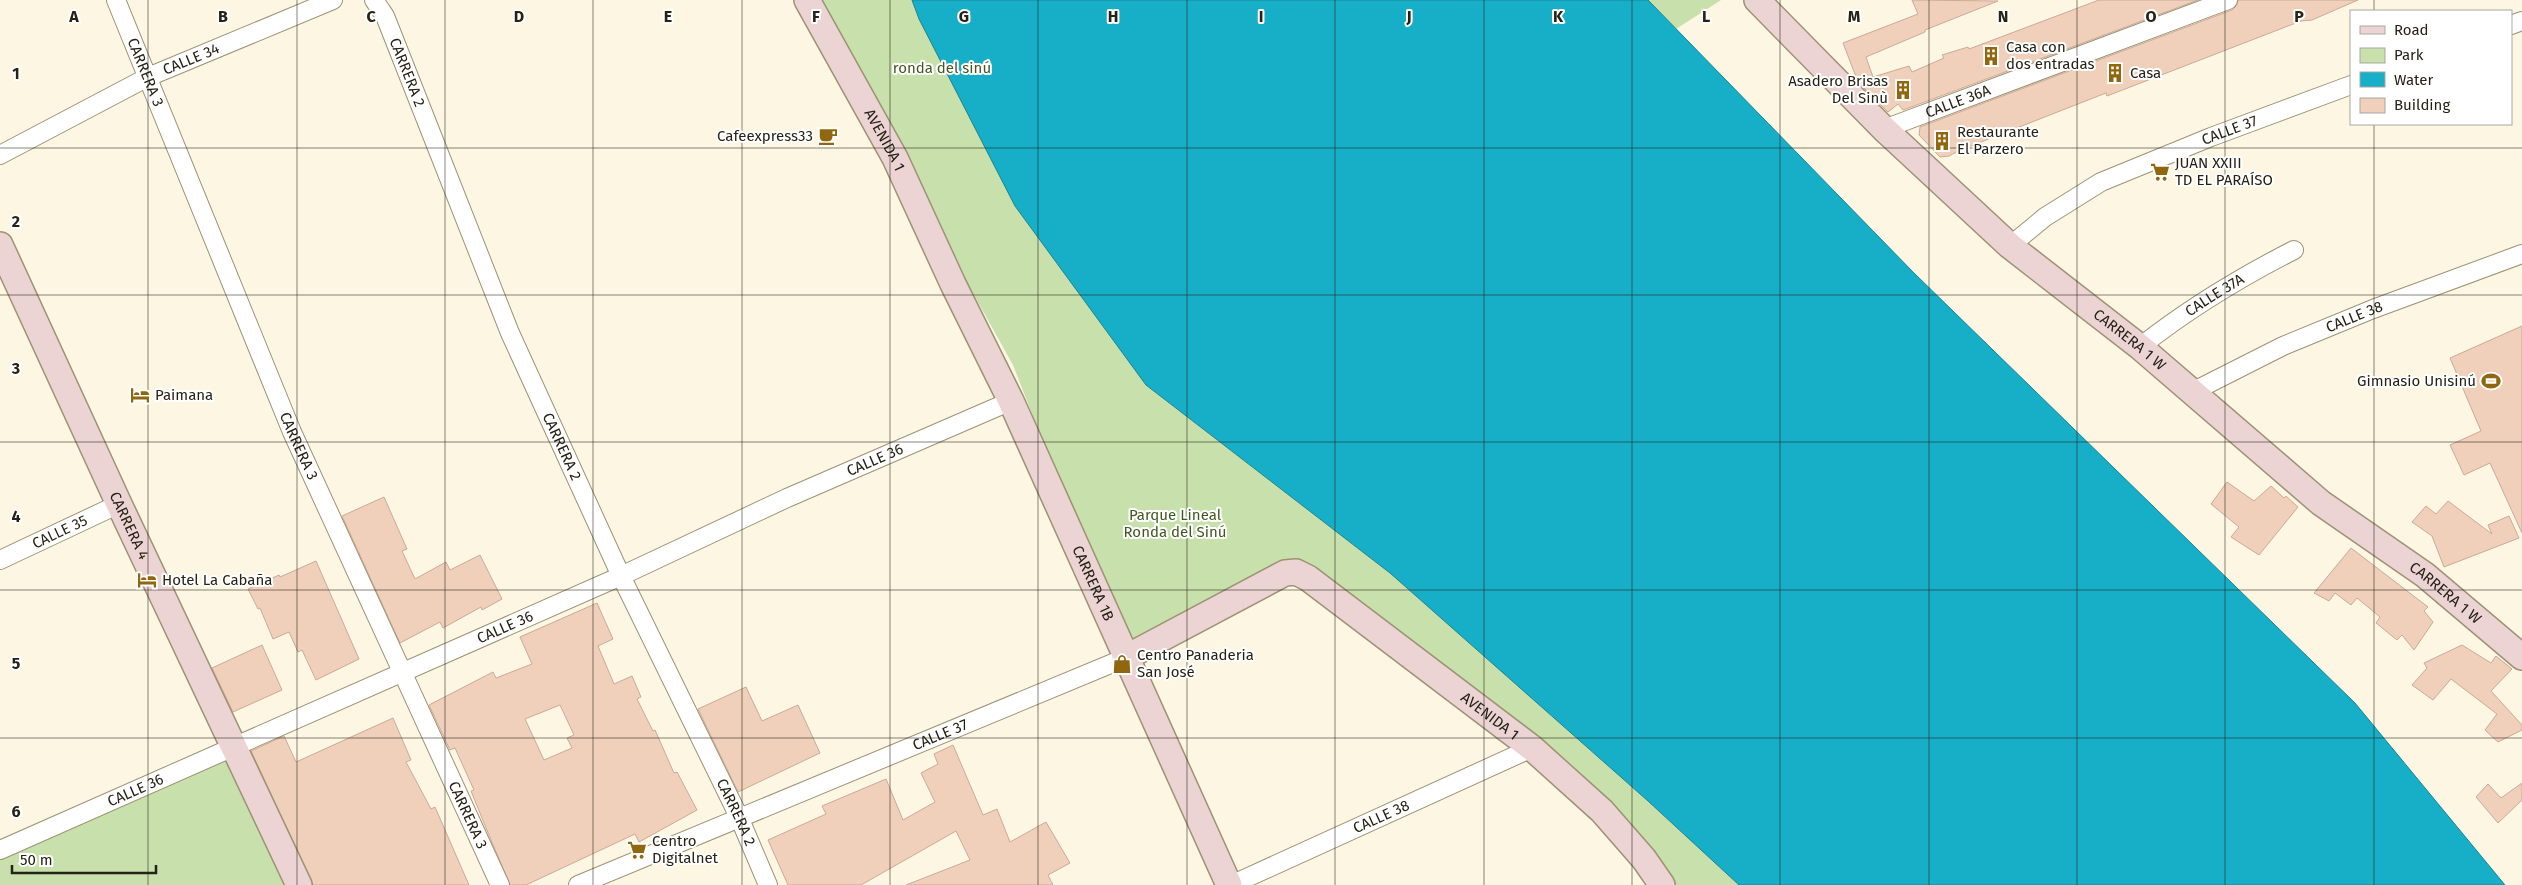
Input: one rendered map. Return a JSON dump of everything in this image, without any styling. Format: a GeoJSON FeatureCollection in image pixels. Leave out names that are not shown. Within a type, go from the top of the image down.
{"type":"FeatureCollection","features":[{"type":"Feature","properties":{"kind":"street","name":"CARRERA 3"},"geometry":{"type":"LineString","coordinates":[[116,0],[292,432],[500,885]]}},
{"type":"Feature","properties":{"kind":"street","name":"CALLE 34"},"geometry":{"type":"LineString","coordinates":[[0,155],[148,77],[334,0]]}},
{"type":"Feature","properties":{"kind":"street","name":"CARRERA 2"},"geometry":{"type":"LineString","coordinates":[[374,0],[386,16],[510,333],[622,576],[739,817],[768,885]]}},
{"type":"Feature","properties":{"kind":"street","name":"AVENIDA 1"},"geometry":{"type":"LineString","coordinates":[[807,0],[895,158],[953,284]]}},
{"type":"Feature","properties":{"kind":"street","name":"CARRERA 1 W"},"geometry":{"type":"LineString","coordinates":[[1757,0],[1884,129],[2010,246],[2140,347],[2321,503],[2425,575],[2522,657]]}},
{"type":"Feature","properties":{"kind":"street","name":"CALLE 36A"},"geometry":{"type":"LineString","coordinates":[[1884,129],[2228,0]]}},
{"type":"Feature","properties":{"kind":"street","name":"CALLE 37"},"geometry":{"type":"LineString","coordinates":[[2010,246],[2045,217],[2101,182],[2211,137],[2350,85]]}},
{"type":"Feature","properties":{"kind":"street","name":"CARRERA 4"},"geometry":{"type":"LineString","coordinates":[[0,245],[119,504],[300,885]]}},
{"type":"Feature","properties":{"kind":"street","name":"CALLE 37A"},"geometry":{"type":"LineString","coordinates":[[2140,347],[2173,320],[2234,281],[2294,250]]}},
{"type":"Feature","properties":{"kind":"street","name":"CALLE 38"},"geometry":{"type":"LineString","coordinates":[[2192,392],[2283,346],[2373,309],[2522,254]]}},
{"type":"Feature","properties":{"kind":"street","name":"CARRERA 1B"},"geometry":{"type":"LineString","coordinates":[[953,284],[1010,402],[1230,885]]}},
{"type":"Feature","properties":{"kind":"street","name":"CALLE 36"},"geometry":{"type":"LineString","coordinates":[[0,850],[622,576],[787,498],[1010,402]]}},
{"type":"Feature","properties":{"kind":"street","name":"CALLE 35"},"geometry":{"type":"LineString","coordinates":[[0,560],[119,504]]}},
{"type":"Feature","properties":{"kind":"street","name":"AVENIDA 1"},"geometry":{"type":"LineString","coordinates":[[1296,572],[1352,611],[1532,748],[1602,811],[1644,859],[1662,885]]}},
{"type":"Feature","properties":{"kind":"street","name":"CALLE 37"},"geometry":{"type":"LineString","coordinates":[[578,885],[1125,658],[1285,574],[1296,572]]}},
{"type":"Feature","properties":{"kind":"street","name":"CALLE 38"},"geometry":{"type":"LineString","coordinates":[[1230,885],[1532,748]]}},
{"type":"Feature","properties":{"kind":"green space","name":"Parque Lineal Ronda del Sinú"},"geometry":{"type":"Polygon","coordinates":[[[810,0],[950,0],[1146,385],[1390,573],[1648,801],[1739,885],[1672,885],[1622,829],[1300,568],[1126,653],[1013,365],[810,0]]]}},
{"type":"Feature","properties":{"kind":"green space"},"geometry":{"type":"Polygon","coordinates":[[[1648,0],[1721,0],[1676,29],[1648,0]]]}},
{"type":"Feature","properties":{"kind":"green space"},"geometry":{"type":"Polygon","coordinates":[[[233,757],[290,885],[0,885],[0,857],[233,757]]]}},
{"type":"Feature","properties":{"kind":"water"},"geometry":{"type":"Polygon","coordinates":[[[912,0],[1648,0],[1914,273],[2355,703],[2505,885],[1739,885],[1648,801],[1390,573],[1146,385],[1015,206],[919,19],[912,0]]]}},
{"type":"Feature","properties":{"kind":"building"},"geometry":{"type":"Polygon","coordinates":[[[1912,0],[1998,1],[1925,30],[1925,32],[1866,57],[1873,77],[1909,66],[1912,72],[1944,58],[1942,55],[1968,47],[1969,49],[2099,0],[2198,0],[1903,110],[1898,104],[1888,112],[1858,82],[1843,43],[1918,14],[1912,0]]]}},
{"type":"Feature","properties":{"kind":"building"},"geometry":{"type":"Polygon","coordinates":[[[2238,0],[2358,0],[2312,20],[2301,21],[2107,96],[2106,93],[1949,156],[1940,157],[1919,135],[1920,127],[2232,10],[2238,0]]]}},
{"type":"Feature","properties":{"kind":"building"},"geometry":{"type":"Polygon","coordinates":[[[2522,326],[2522,533],[2490,463],[2464,475],[2450,445],[2481,431],[2450,358],[2522,326]]]}},
{"type":"Feature","properties":{"kind":"building"},"geometry":{"type":"Polygon","coordinates":[[[2227,482],[2254,501],[2271,486],[2298,507],[2259,555],[2231,537],[2239,527],[2211,504],[2227,482]]]}},
{"type":"Feature","properties":{"kind":"building"},"geometry":{"type":"Polygon","coordinates":[[[384,497],[407,549],[402,551],[415,579],[446,562],[450,570],[480,555],[502,599],[482,610],[481,607],[443,628],[440,622],[400,643],[342,516],[384,497]]]}},
{"type":"Feature","properties":{"kind":"building"},"geometry":{"type":"Polygon","coordinates":[[[2448,501],[2492,534],[2488,525],[2509,516],[2519,538],[2444,567],[2432,536],[2412,522],[2426,506],[2436,514],[2448,501]]]}},
{"type":"Feature","properties":{"kind":"building"},"geometry":{"type":"Polygon","coordinates":[[[2351,548],[2428,607],[2424,611],[2433,622],[2414,650],[2402,635],[2397,640],[2376,623],[2380,617],[2357,598],[2351,605],[2335,593],[2329,601],[2314,593],[2351,548]]]}},
{"type":"Feature","properties":{"kind":"building"},"geometry":{"type":"Polygon","coordinates":[[[316,561],[359,659],[316,680],[302,650],[298,652],[289,632],[273,639],[260,608],[258,609],[248,589],[316,561]]]}},
{"type":"Feature","properties":{"kind":"building"},"geometry":{"type":"Polygon","coordinates":[[[597,603],[613,639],[598,646],[614,684],[632,676],[641,697],[637,699],[653,731],[655,730],[674,773],[677,772],[697,810],[639,842],[635,834],[526,885],[510,885],[471,791],[474,790],[455,748],[450,750],[429,705],[493,672],[496,678],[532,664],[520,637],[597,603]],[[560,705],[525,719],[544,760],[572,748],[567,738],[574,735],[560,705]]]}},
{"type":"Feature","properties":{"kind":"building"},"geometry":{"type":"Polygon","coordinates":[[[262,645],[282,690],[233,712],[212,668],[262,645]]]}},
{"type":"Feature","properties":{"kind":"building"},"geometry":{"type":"Polygon","coordinates":[[[2462,645],[2491,663],[2496,656],[2512,669],[2491,691],[2522,725],[2522,730],[2498,742],[2485,730],[2497,714],[2451,679],[2433,700],[2412,685],[2427,668],[2424,663],[2462,645]]]}},
{"type":"Feature","properties":{"kind":"building"},"geometry":{"type":"Polygon","coordinates":[[[746,687],[762,721],[798,705],[820,753],[738,792],[698,709],[746,687]]]}},
{"type":"Feature","properties":{"kind":"building"},"geometry":{"type":"Polygon","coordinates":[[[393,718],[411,760],[406,762],[431,809],[435,807],[469,885],[313,885],[251,751],[284,736],[296,762],[393,718]]]}},
{"type":"Feature","properties":{"kind":"building"},"geometry":{"type":"Polygon","coordinates":[[[953,745],[983,815],[997,809],[1010,842],[1046,822],[1070,863],[1048,875],[1053,885],[906,885],[970,860],[956,831],[861,885],[788,885],[768,840],[826,814],[822,806],[886,779],[903,820],[935,802],[921,773],[938,764],[934,754],[953,745]]]}},
{"type":"Feature","properties":{"kind":"building"},"geometry":{"type":"Polygon","coordinates":[[[2522,783],[2522,800],[2498,823],[2476,797],[2488,784],[2501,798],[2522,783]]]}},
{"type":"Feature","properties":{"kind":"place","name":"Casa con dos entradas"},"geometry":{"type":"Point","coordinates":[1991,56]}},
{"type":"Feature","properties":{"kind":"place","name":"Casa"},"geometry":{"type":"Point","coordinates":[2115,73]}},
{"type":"Feature","properties":{"kind":"place","name":"Asadero Brisas Del Sinù"},"geometry":{"type":"Point","coordinates":[1903,90]}},
{"type":"Feature","properties":{"kind":"place","name":"Cafeexpress33"},"geometry":{"type":"Point","coordinates":[828,136]}},
{"type":"Feature","properties":{"kind":"place","name":"Restaurante El Parzero"},"geometry":{"type":"Point","coordinates":[1942,141]}},
{"type":"Feature","properties":{"kind":"place","name":"JUAN XXIII TD EL PARAÍSO"},"geometry":{"type":"Point","coordinates":[2160,172]}},
{"type":"Feature","properties":{"kind":"place","name":"Gimnasio Unisinú"},"geometry":{"type":"Point","coordinates":[2491,381]}},
{"type":"Feature","properties":{"kind":"place","name":"Paimana"},"geometry":{"type":"Point","coordinates":[140,395]}},
{"type":"Feature","properties":{"kind":"place","name":"Hotel La Cabaña"},"geometry":{"type":"Point","coordinates":[147,580]}},
{"type":"Feature","properties":{"kind":"place","name":"Centro Panaderia San José"},"geometry":{"type":"Point","coordinates":[1122,664]}},
{"type":"Feature","properties":{"kind":"place","name":"Centro Digitalnet"},"geometry":{"type":"Point","coordinates":[637,850]}},
{"type":"Feature","properties":{"kind":"park label","name":"ronda del sinú"},"geometry":{"type":"Point","coordinates":[942,68]}}]}
